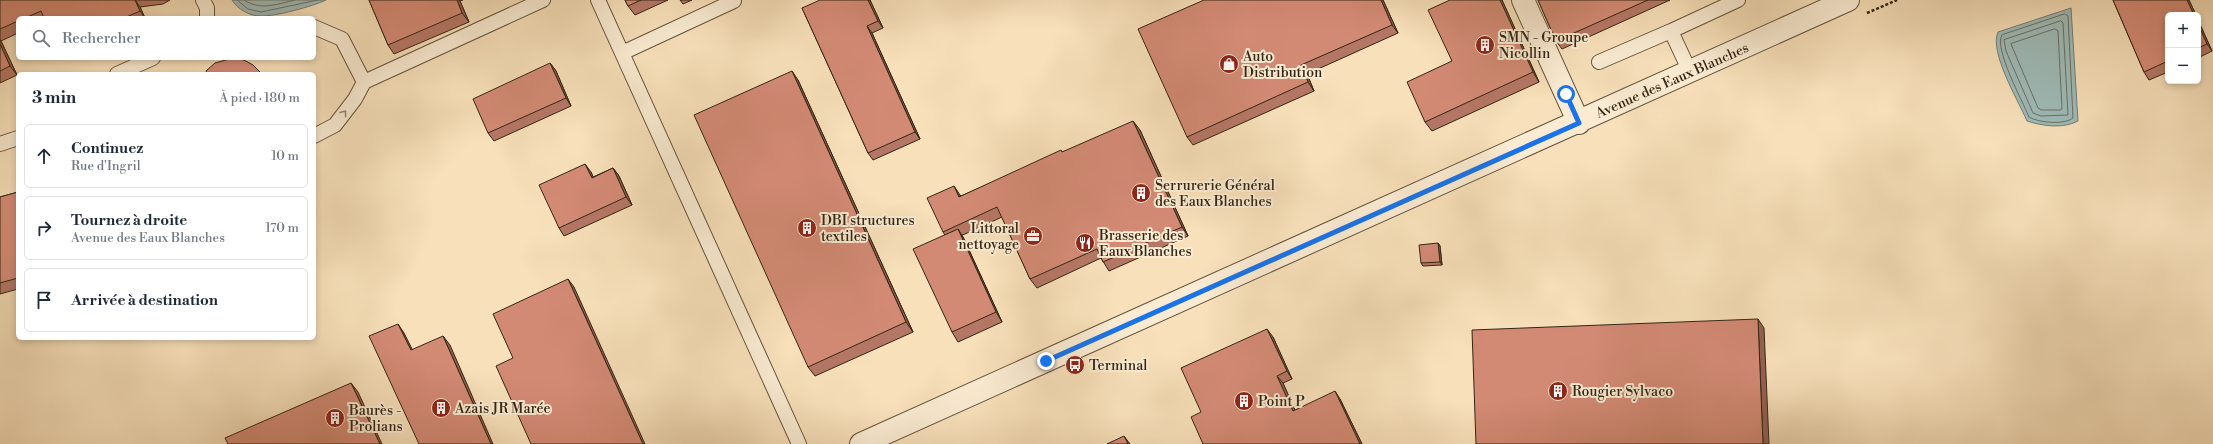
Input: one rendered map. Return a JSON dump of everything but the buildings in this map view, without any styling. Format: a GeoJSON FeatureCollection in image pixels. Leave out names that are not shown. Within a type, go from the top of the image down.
{"type":"FeatureCollection","features":[{"type":"Feature","properties":{"kind":"street"},"geometry":{"type":"LineString","coordinates":[[1523,0],[1579,123]]}},
{"type":"Feature","properties":{"kind":"street","name":"Avenue des Eaux Blanches"},"geometry":{"type":"LineString","coordinates":[[861,444],[1579,123],[1848,0]]}},
{"type":"Feature","properties":{"kind":"lane"},"geometry":{"type":"LineString","coordinates":[[204,0],[207,8],[207,16]]}},
{"type":"Feature","properties":{"kind":"lane"},"geometry":{"type":"LineString","coordinates":[[316,135],[335,126],[364,82],[543,0]]}},
{"type":"Feature","properties":{"kind":"lane"},"geometry":{"type":"LineString","coordinates":[[598,0],[799,444]]}},
{"type":"Feature","properties":{"kind":"lane"},"geometry":{"type":"LineString","coordinates":[[1599,62],[1738,0]]}},
{"type":"Feature","properties":{"kind":"lane"},"geometry":{"type":"LineString","coordinates":[[622,53],[734,1]]}},
{"type":"Feature","properties":{"kind":"lane"},"geometry":{"type":"LineString","coordinates":[[316,28],[342,39],[364,82]]}},
{"type":"Feature","properties":{"kind":"lane"},"geometry":{"type":"LineString","coordinates":[[1671,31],[1690,72]]}},
{"type":"Feature","properties":{"kind":"lane"},"geometry":{"type":"LineString","coordinates":[[122,72],[148,60]]}},
{"type":"Feature","properties":{"kind":"lane"},"geometry":{"type":"LineString","coordinates":[[0,144],[16,139]]}},
{"type":"Feature","properties":{"kind":"water"},"geometry":{"type":"Polygon","coordinates":[[[232,0],[326,0],[294,11],[260,16],[252,15],[244,11],[232,0]]]}},
{"type":"Feature","properties":{"kind":"water"},"geometry":{"type":"Polygon","coordinates":[[[2071,8],[2078,121],[2072,124],[2052,126],[2027,121],[2011,89],[1997,51],[1996,41],[1998,32],[2071,8]]]}},
{"type":"Feature","properties":{"kind":"place","name":"SMN - Groupe Nicollin"},"geometry":{"type":"Point","coordinates":[1485,45]}},
{"type":"Feature","properties":{"kind":"place","name":"Auto Distribution"},"geometry":{"type":"Point","coordinates":[1229,64]}},
{"type":"Feature","properties":{"kind":"place","name":"Serrurerie Général des Eaux Blanches"},"geometry":{"type":"Point","coordinates":[1141,193]}},
{"type":"Feature","properties":{"kind":"place","name":"DBI structures textiles"},"geometry":{"type":"Point","coordinates":[807,228]}},
{"type":"Feature","properties":{"kind":"place","name":"Littoral nettoyage"},"geometry":{"type":"Point","coordinates":[1033,236]}},
{"type":"Feature","properties":{"kind":"place","name":"Brasserie des Eaux Blanches"},"geometry":{"type":"Point","coordinates":[1085,243]}},
{"type":"Feature","properties":{"kind":"place","name":"Terminal"},"geometry":{"type":"Point","coordinates":[1075,365]}},
{"type":"Feature","properties":{"kind":"place","name":"Rougier Sylvaco"},"geometry":{"type":"Point","coordinates":[1558,391]}},
{"type":"Feature","properties":{"kind":"place","name":"Point P"},"geometry":{"type":"Point","coordinates":[1244,401]}},
{"type":"Feature","properties":{"kind":"place","name":"Azais JR Marée"},"geometry":{"type":"Point","coordinates":[441,408]}},
{"type":"Feature","properties":{"kind":"place","name":"Baurès - Prolians"},"geometry":{"type":"Point","coordinates":[335,418]}},
{"type":"Feature","properties":{"kind":"route"},"geometry":{"type":"LineString","coordinates":[[1046,361],[1579,123],[1566,94]]}}]}
